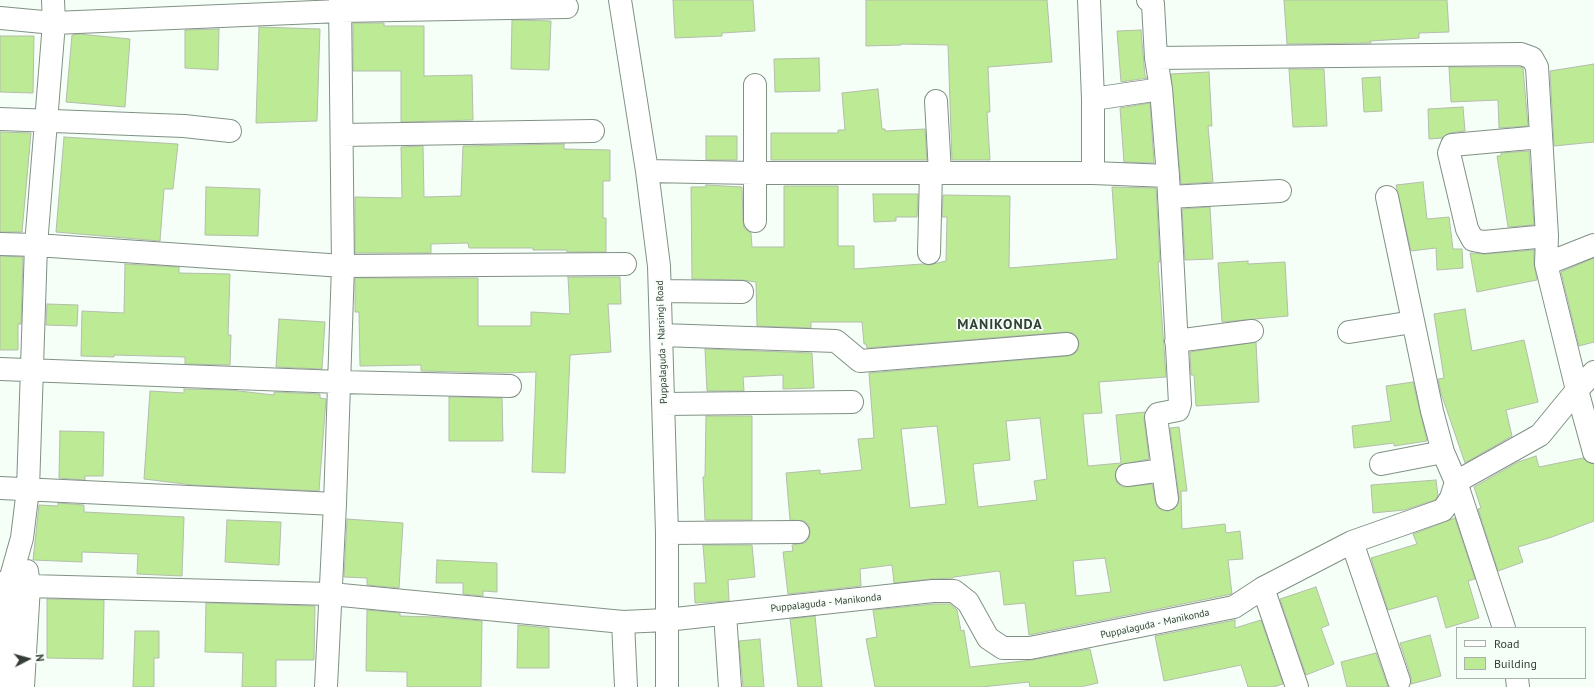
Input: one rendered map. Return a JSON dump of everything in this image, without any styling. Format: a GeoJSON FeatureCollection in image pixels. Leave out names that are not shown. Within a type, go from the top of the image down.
{"type":"FeatureCollection","features":[{"type":"Feature","properties":{"kind":"street"},"geometry":{"type":"LineString","coordinates":[[4,687],[13,585],[22,538],[28,490],[36,245],[54,23],[53,0]]}},
{"type":"Feature","properties":{"kind":"street","name":"Puppalaguda - Narsingi Road"},"geometry":{"type":"LineString","coordinates":[[620,0],[647,170],[659,266],[667,533],[667,687]]}},
{"type":"Feature","properties":{"kind":"street"},"geometry":{"type":"LineString","coordinates":[[1093,173],[1093,99],[1089,0],[1095,0]]}},
{"type":"Feature","properties":{"kind":"street"},"geometry":{"type":"LineString","coordinates":[[1148,0],[1153,4],[1156,58],[1161,89],[1180,409],[1158,414],[1156,417],[1167,499]]}},
{"type":"Feature","properties":{"kind":"street"},"geometry":{"type":"LineString","coordinates":[[326,687],[340,382],[343,266],[340,5]]}},
{"type":"Feature","properties":{"kind":"street"},"geometry":{"type":"LineString","coordinates":[[0,18],[54,23],[340,5],[567,7]]}},
{"type":"Feature","properties":{"kind":"street"},"geometry":{"type":"LineString","coordinates":[[1156,58],[1521,54],[1532,58],[1537,67],[1547,236],[1546,264],[1594,452]]}},
{"type":"Feature","properties":{"kind":"street"},"geometry":{"type":"LineString","coordinates":[[755,85],[755,221]]}},
{"type":"Feature","properties":{"kind":"street"},"geometry":{"type":"LineString","coordinates":[[1093,99],[1161,89]]}},
{"type":"Feature","properties":{"kind":"street"},"geometry":{"type":"LineString","coordinates":[[929,253],[936,173],[936,101]]}},
{"type":"Feature","properties":{"kind":"street"},"geometry":{"type":"LineString","coordinates":[[0,119],[46,122],[184,126],[230,131]]}},
{"type":"Feature","properties":{"kind":"street"},"geometry":{"type":"LineString","coordinates":[[342,135],[593,131]]}},
{"type":"Feature","properties":{"kind":"street"},"geometry":{"type":"LineString","coordinates":[[1540,137],[1452,145],[1449,153],[1467,229],[1473,240],[1484,242],[1547,236]]}},
{"type":"Feature","properties":{"kind":"street"},"geometry":{"type":"LineString","coordinates":[[647,170],[754,173],[1093,173],[1168,187],[1280,191]]}},
{"type":"Feature","properties":{"kind":"street"},"geometry":{"type":"LineString","coordinates":[[1387,197],[1432,411],[1443,452],[1456,482],[1504,627]]}},
{"type":"Feature","properties":{"kind":"street"},"geometry":{"type":"LineString","coordinates":[[0,244],[36,245],[343,266],[624,264]]}},
{"type":"Feature","properties":{"kind":"street"},"geometry":{"type":"LineString","coordinates":[[1546,264],[1594,245]]}},
{"type":"Feature","properties":{"kind":"street"},"geometry":{"type":"LineString","coordinates":[[660,291],[742,292]]}},
{"type":"Feature","properties":{"kind":"street"},"geometry":{"type":"LineString","coordinates":[[1349,332],[1413,322]]}},
{"type":"Feature","properties":{"kind":"street"},"geometry":{"type":"LineString","coordinates":[[1176,341],[1252,331]]}},
{"type":"Feature","properties":{"kind":"street"},"geometry":{"type":"LineString","coordinates":[[661,335],[836,341],[860,361],[1067,344]]}},
{"type":"Feature","properties":{"kind":"street"},"geometry":{"type":"LineString","coordinates":[[0,369],[33,372],[510,386]]}},
{"type":"Feature","properties":{"kind":"street"},"geometry":{"type":"LineString","coordinates":[[1456,482],[1540,435],[1594,372]]}},
{"type":"Feature","properties":{"kind":"street"},"geometry":{"type":"LineString","coordinates":[[664,404],[852,402]]}},
{"type":"Feature","properties":{"kind":"street"},"geometry":{"type":"LineString","coordinates":[[1381,464],[1443,452]]}},
{"type":"Feature","properties":{"kind":"street"},"geometry":{"type":"LineString","coordinates":[[1127,475],[1163,470]]}},
{"type":"Feature","properties":{"kind":"street","name":"Puppalaguda - Manikonda"},"geometry":{"type":"LineString","coordinates":[[13,585],[331,594],[623,622],[666,620],[933,591],[954,591],[968,602],[988,638],[1003,648],[1030,648],[1234,607],[1263,588],[1352,542],[1443,510],[1451,498],[1456,482]]}},
{"type":"Feature","properties":{"kind":"street"},"geometry":{"type":"LineString","coordinates":[[0,488],[335,504]]}},
{"type":"Feature","properties":{"kind":"street"},"geometry":{"type":"LineString","coordinates":[[667,533],[798,532]]}},
{"type":"Feature","properties":{"kind":"street"},"geometry":{"type":"LineString","coordinates":[[1352,542],[1399,681]]}},
{"type":"Feature","properties":{"kind":"street"},"geometry":{"type":"LineString","coordinates":[[13,585],[23,687]]}},
{"type":"Feature","properties":{"kind":"street"},"geometry":{"type":"LineString","coordinates":[[1263,588],[1297,687]]}},
{"type":"Feature","properties":{"kind":"street"},"geometry":{"type":"LineString","coordinates":[[725,614],[730,687]]}},
{"type":"Feature","properties":{"kind":"street"},"geometry":{"type":"LineString","coordinates":[[623,622],[626,687]]}},
{"type":"Feature","properties":{"kind":"building"},"geometry":{"type":"Polygon","coordinates":[[[673,0],[753,0],[755,31],[722,33],[722,36],[675,38],[673,0]]]}},
{"type":"Feature","properties":{"kind":"building"},"geometry":{"type":"Polygon","coordinates":[[[866,0],[1047,0],[1052,62],[988,67],[990,112],[987,112],[990,160],[952,160],[948,45],[901,44],[866,46],[866,0]]]}},
{"type":"Feature","properties":{"kind":"building"},"geometry":{"type":"Polygon","coordinates":[[[1284,0],[1447,0],[1449,32],[1419,33],[1419,38],[1370,41],[1371,43],[1287,44],[1284,0]]]}},
{"type":"Feature","properties":{"kind":"building"},"geometry":{"type":"Polygon","coordinates":[[[512,20],[551,21],[549,70],[511,69],[512,20]]]}},
{"type":"Feature","properties":{"kind":"building"},"geometry":{"type":"Polygon","coordinates":[[[353,23],[384,23],[384,26],[424,26],[424,76],[472,75],[473,120],[401,122],[401,71],[353,71],[353,23]]]}},
{"type":"Feature","properties":{"kind":"building"},"geometry":{"type":"Polygon","coordinates":[[[259,27],[320,29],[317,121],[256,123],[259,27]]]}},
{"type":"Feature","properties":{"kind":"building"},"geometry":{"type":"Polygon","coordinates":[[[219,29],[218,70],[185,68],[185,30],[219,29]]]}},
{"type":"Feature","properties":{"kind":"building"},"geometry":{"type":"Polygon","coordinates":[[[1141,30],[1145,76],[1147,78],[1121,82],[1117,31],[1141,30]]]}},
{"type":"Feature","properties":{"kind":"building"},"geometry":{"type":"Polygon","coordinates":[[[79,34],[130,39],[125,107],[66,102],[72,35],[79,34]]]}},
{"type":"Feature","properties":{"kind":"building"},"geometry":{"type":"Polygon","coordinates":[[[0,36],[34,36],[33,93],[0,92],[0,36]]]}},
{"type":"Feature","properties":{"kind":"building"},"geometry":{"type":"Polygon","coordinates":[[[819,58],[820,91],[775,92],[774,59],[819,58]]]}},
{"type":"Feature","properties":{"kind":"building"},"geometry":{"type":"Polygon","coordinates":[[[1594,64],[1594,142],[1554,146],[1550,71],[1594,64]]]}},
{"type":"Feature","properties":{"kind":"building"},"geometry":{"type":"Polygon","coordinates":[[[1449,67],[1523,68],[1528,126],[1499,128],[1498,100],[1451,102],[1449,67]]]}},
{"type":"Feature","properties":{"kind":"building"},"geometry":{"type":"Polygon","coordinates":[[[1289,69],[1324,69],[1327,126],[1293,127],[1289,69]]]}},
{"type":"Feature","properties":{"kind":"building"},"geometry":{"type":"Polygon","coordinates":[[[1209,72],[1212,126],[1208,126],[1213,182],[1181,184],[1171,74],[1209,72]]]}},
{"type":"Feature","properties":{"kind":"building"},"geometry":{"type":"Polygon","coordinates":[[[1380,77],[1382,111],[1364,112],[1362,78],[1380,77]]]}},
{"type":"Feature","properties":{"kind":"building"},"geometry":{"type":"Polygon","coordinates":[[[878,89],[882,129],[885,129],[885,131],[925,129],[927,160],[771,160],[771,133],[838,133],[838,130],[845,130],[842,93],[878,89]]]}},
{"type":"Feature","properties":{"kind":"building"},"geometry":{"type":"Polygon","coordinates":[[[1150,103],[1154,163],[1124,162],[1120,108],[1150,103]]]}},
{"type":"Feature","properties":{"kind":"building"},"geometry":{"type":"Polygon","coordinates":[[[1463,107],[1465,131],[1450,133],[1442,138],[1429,139],[1428,109],[1463,107]]]}},
{"type":"Feature","properties":{"kind":"building"},"geometry":{"type":"Polygon","coordinates":[[[0,132],[31,133],[22,232],[0,232],[0,132]]]}},
{"type":"Feature","properties":{"kind":"building"},"geometry":{"type":"Polygon","coordinates":[[[706,136],[737,136],[737,160],[706,160],[706,136]]]}},
{"type":"Feature","properties":{"kind":"building"},"geometry":{"type":"Polygon","coordinates":[[[64,137],[178,144],[173,189],[164,189],[160,241],[56,232],[64,137]]]}},
{"type":"Feature","properties":{"kind":"building"},"geometry":{"type":"Polygon","coordinates":[[[564,144],[564,149],[610,150],[610,181],[603,181],[603,218],[606,218],[606,252],[567,252],[567,250],[533,250],[533,248],[469,248],[468,243],[431,244],[431,253],[355,253],[355,197],[402,198],[401,147],[423,146],[424,197],[461,196],[463,146],[564,144]]]}},
{"type":"Feature","properties":{"kind":"building"},"geometry":{"type":"Polygon","coordinates":[[[1529,151],[1534,225],[1508,227],[1497,156],[1501,156],[1501,153],[1529,151]]]}},
{"type":"Feature","properties":{"kind":"building"},"geometry":{"type":"Polygon","coordinates":[[[1423,182],[1427,219],[1449,217],[1453,249],[1462,249],[1463,268],[1437,270],[1436,248],[1411,251],[1396,185],[1423,182]]]}},
{"type":"Feature","properties":{"kind":"building"},"geometry":{"type":"Polygon","coordinates":[[[706,185],[742,187],[744,228],[751,233],[752,247],[784,247],[784,186],[838,186],[838,246],[854,246],[854,269],[922,264],[929,265],[946,261],[947,217],[942,217],[943,195],[1010,196],[1009,268],[1117,259],[1112,187],[1156,188],[1160,262],[1158,262],[1166,377],[1099,382],[1102,413],[1083,414],[1088,466],[1121,463],[1116,415],[1145,412],[1144,419],[1149,459],[1120,465],[1116,470],[1115,477],[1117,483],[1123,487],[1152,484],[1157,507],[1168,511],[1174,509],[1178,504],[1179,497],[1170,428],[1179,427],[1187,491],[1181,491],[1182,529],[1225,524],[1226,533],[1240,531],[1243,559],[1228,560],[1232,594],[1029,635],[1025,603],[1004,605],[1000,572],[998,571],[953,578],[894,583],[892,565],[860,569],[861,586],[788,594],[783,552],[793,551],[792,545],[805,543],[809,538],[810,532],[809,525],[804,521],[790,520],[786,473],[820,470],[820,474],[862,470],[858,439],[874,438],[869,373],[1068,356],[1074,354],[1078,350],[1079,343],[1077,337],[1073,333],[1066,332],[867,348],[866,344],[864,344],[862,322],[811,322],[811,328],[757,326],[756,282],[742,280],[692,279],[691,187],[706,187],[706,185]],[[1040,418],[1006,421],[1010,460],[973,464],[978,507],[1037,500],[1034,481],[1047,479],[1040,418]],[[937,426],[901,429],[910,508],[946,504],[937,426]],[[1105,558],[1073,561],[1076,596],[1111,592],[1105,558]]]}},
{"type":"Feature","properties":{"kind":"building"},"geometry":{"type":"Polygon","coordinates":[[[206,187],[260,189],[258,236],[205,235],[206,187]]]}},
{"type":"Feature","properties":{"kind":"building"},"geometry":{"type":"Polygon","coordinates":[[[873,194],[918,194],[917,217],[896,217],[896,221],[874,222],[873,194]]]}},
{"type":"Feature","properties":{"kind":"building"},"geometry":{"type":"Polygon","coordinates":[[[1210,207],[1213,259],[1185,260],[1182,209],[1210,207]]]}},
{"type":"Feature","properties":{"kind":"building"},"geometry":{"type":"Polygon","coordinates":[[[1534,250],[1534,264],[1537,280],[1477,292],[1470,253],[1485,254],[1534,250]]]}},
{"type":"Feature","properties":{"kind":"building"},"geometry":{"type":"Polygon","coordinates":[[[0,256],[23,257],[21,324],[18,324],[18,350],[0,350],[0,256]]]}},
{"type":"Feature","properties":{"kind":"building"},"geometry":{"type":"Polygon","coordinates":[[[1594,258],[1594,342],[1579,346],[1561,272],[1594,258]]]}},
{"type":"Feature","properties":{"kind":"building"},"geometry":{"type":"Polygon","coordinates":[[[1248,261],[1248,264],[1285,262],[1288,316],[1222,322],[1218,263],[1248,261]]]}},
{"type":"Feature","properties":{"kind":"building"},"geometry":{"type":"Polygon","coordinates":[[[125,264],[179,267],[179,273],[230,274],[228,335],[231,335],[230,365],[185,364],[185,357],[114,355],[114,357],[81,356],[82,311],[124,313],[125,264]]]}},
{"type":"Feature","properties":{"kind":"building"},"geometry":{"type":"Polygon","coordinates":[[[568,277],[620,277],[621,304],[608,304],[611,352],[570,355],[565,473],[532,472],[536,372],[502,373],[421,371],[421,365],[360,366],[359,312],[355,312],[355,278],[478,278],[478,326],[531,326],[531,312],[570,314],[568,277]]]}},
{"type":"Feature","properties":{"kind":"building"},"geometry":{"type":"Polygon","coordinates":[[[47,304],[78,305],[77,326],[46,325],[47,304]]]}},
{"type":"Feature","properties":{"kind":"building"},"geometry":{"type":"Polygon","coordinates":[[[1465,309],[1472,351],[1524,340],[1538,402],[1506,410],[1512,436],[1465,463],[1441,393],[1438,379],[1444,378],[1434,314],[1465,309]]]}},
{"type":"Feature","properties":{"kind":"building"},"geometry":{"type":"Polygon","coordinates":[[[279,319],[325,322],[322,369],[276,367],[279,319]]]}},
{"type":"Feature","properties":{"kind":"building"},"geometry":{"type":"Polygon","coordinates":[[[1256,342],[1259,402],[1196,406],[1194,375],[1191,375],[1190,352],[1256,342]]]}},
{"type":"Feature","properties":{"kind":"building"},"geometry":{"type":"Polygon","coordinates":[[[705,349],[812,353],[814,388],[783,389],[783,375],[743,377],[744,391],[707,391],[705,349]]]}},
{"type":"Feature","properties":{"kind":"building"},"geometry":{"type":"Polygon","coordinates":[[[1413,382],[1427,441],[1394,446],[1394,443],[1354,448],[1352,426],[1391,421],[1386,386],[1413,382]]]}},
{"type":"Feature","properties":{"kind":"building"},"geometry":{"type":"Polygon","coordinates":[[[184,389],[230,390],[274,395],[274,392],[320,394],[320,398],[326,399],[319,491],[193,485],[144,479],[150,391],[184,393],[184,389]]]}},
{"type":"Feature","properties":{"kind":"building"},"geometry":{"type":"Polygon","coordinates":[[[449,397],[502,398],[503,441],[449,441],[449,397]]]}},
{"type":"Feature","properties":{"kind":"building"},"geometry":{"type":"Polygon","coordinates":[[[706,416],[752,416],[752,520],[705,520],[703,477],[705,476],[706,416]]]}},
{"type":"Feature","properties":{"kind":"building"},"geometry":{"type":"Polygon","coordinates":[[[60,431],[104,432],[103,476],[85,476],[85,480],[59,478],[60,431]]]}},
{"type":"Feature","properties":{"kind":"building"},"geometry":{"type":"Polygon","coordinates":[[[1536,456],[1539,467],[1583,458],[1594,464],[1594,521],[1552,537],[1518,547],[1523,562],[1498,571],[1478,509],[1481,508],[1474,487],[1518,462],[1536,456]]]}},
{"type":"Feature","properties":{"kind":"building"},"geometry":{"type":"Polygon","coordinates":[[[1436,480],[1438,496],[1435,500],[1404,510],[1373,513],[1371,485],[1436,480]]]}},
{"type":"Feature","properties":{"kind":"building"},"geometry":{"type":"Polygon","coordinates":[[[58,503],[84,505],[84,512],[184,517],[182,576],[137,574],[138,554],[82,552],[82,562],[33,560],[39,505],[58,506],[58,503]]]}},
{"type":"Feature","properties":{"kind":"building"},"geometry":{"type":"Polygon","coordinates":[[[1455,518],[1475,579],[1468,581],[1479,618],[1446,628],[1437,596],[1388,610],[1371,558],[1417,544],[1413,534],[1455,518]]]}},
{"type":"Feature","properties":{"kind":"building"},"geometry":{"type":"Polygon","coordinates":[[[347,519],[403,523],[399,588],[367,585],[367,578],[344,577],[347,519]]]}},
{"type":"Feature","properties":{"kind":"building"},"geometry":{"type":"Polygon","coordinates":[[[227,520],[281,522],[279,565],[225,562],[227,520]]]}},
{"type":"Feature","properties":{"kind":"building"},"geometry":{"type":"Polygon","coordinates":[[[703,545],[752,545],[755,577],[728,580],[729,601],[695,603],[694,583],[706,583],[703,545]]]}},
{"type":"Feature","properties":{"kind":"building"},"geometry":{"type":"Polygon","coordinates":[[[437,560],[497,563],[497,592],[483,591],[483,596],[463,594],[463,583],[436,583],[437,560]]]}},
{"type":"Feature","properties":{"kind":"building"},"geometry":{"type":"Polygon","coordinates":[[[1316,587],[1329,625],[1321,628],[1334,664],[1306,675],[1280,599],[1316,587]]]}},
{"type":"Feature","properties":{"kind":"building"},"geometry":{"type":"Polygon","coordinates":[[[47,599],[104,600],[103,659],[47,658],[47,599]]]}},
{"type":"Feature","properties":{"kind":"building"},"geometry":{"type":"Polygon","coordinates":[[[206,603],[315,606],[314,660],[276,660],[276,687],[242,687],[243,653],[205,652],[206,603]]]}},
{"type":"Feature","properties":{"kind":"building"},"geometry":{"type":"Polygon","coordinates":[[[934,604],[950,604],[957,610],[961,631],[964,630],[970,667],[1032,660],[1090,649],[1098,683],[1080,687],[1030,687],[1029,682],[981,687],[875,687],[866,639],[877,637],[873,610],[934,604]]]}},
{"type":"Feature","properties":{"kind":"building"},"geometry":{"type":"Polygon","coordinates":[[[367,610],[400,613],[400,616],[482,621],[481,687],[407,687],[407,672],[366,671],[367,610]]]}},
{"type":"Feature","properties":{"kind":"building"},"geometry":{"type":"Polygon","coordinates":[[[815,616],[822,687],[798,687],[790,619],[815,616]]]}},
{"type":"Feature","properties":{"kind":"building"},"geometry":{"type":"Polygon","coordinates":[[[1235,620],[1235,628],[1261,620],[1283,684],[1273,687],[1248,687],[1241,665],[1164,681],[1155,636],[1235,620]]]}},
{"type":"Feature","properties":{"kind":"building"},"geometry":{"type":"Polygon","coordinates":[[[518,625],[549,628],[549,668],[517,668],[518,625]]]}},
{"type":"Feature","properties":{"kind":"building"},"geometry":{"type":"Polygon","coordinates":[[[135,631],[159,631],[159,658],[154,658],[154,687],[133,687],[135,631]]]}},
{"type":"Feature","properties":{"kind":"building"},"geometry":{"type":"Polygon","coordinates":[[[1430,635],[1441,676],[1411,684],[1411,677],[1400,643],[1430,635]]]}},
{"type":"Feature","properties":{"kind":"building"},"geometry":{"type":"Polygon","coordinates":[[[760,639],[764,687],[743,687],[739,641],[760,639]]]}},
{"type":"Feature","properties":{"kind":"building"},"geometry":{"type":"Polygon","coordinates":[[[1376,653],[1388,687],[1347,687],[1341,662],[1376,653]]]}},
{"type":"Feature","properties":{"kind":"district","name":"MANIKONDA"},"geometry":{"type":"Point","coordinates":[1000,325]}}]}
